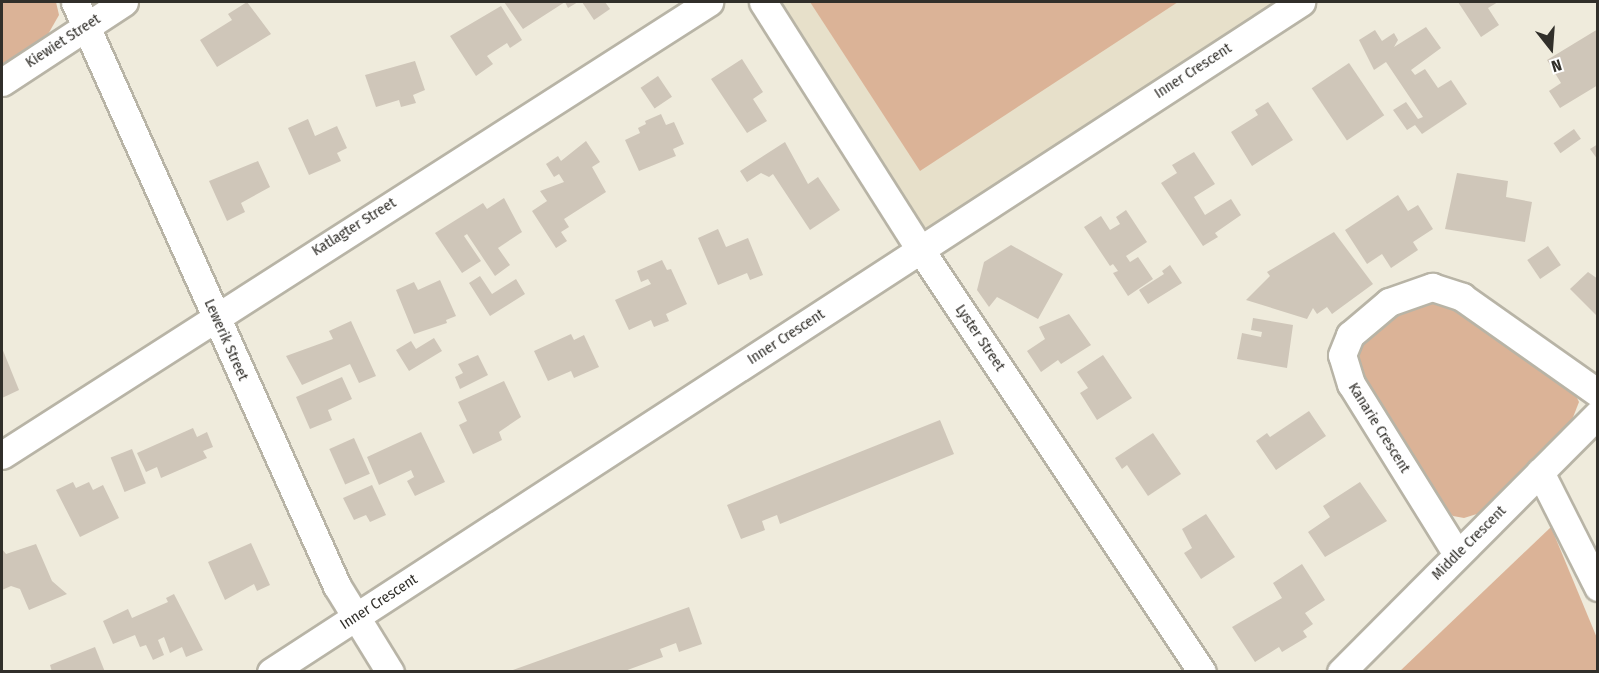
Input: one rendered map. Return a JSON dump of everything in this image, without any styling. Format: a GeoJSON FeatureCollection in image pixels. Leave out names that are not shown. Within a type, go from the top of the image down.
{"type":"FeatureCollection","features":[{"type":"Feature","properties":{"kind":"street","name":"Lewerik Street"},"geometry":{"type":"LineString","coordinates":[[75,2],[215,316],[355,617],[390,672]]}},
{"type":"Feature","properties":{"kind":"street","name":"Kiewiet Street"},"geometry":{"type":"LineString","coordinates":[[2,82],[124,2]]}},
{"type":"Feature","properties":{"kind":"street","name":"Katlagter Street"},"geometry":{"type":"LineString","coordinates":[[2,455],[215,316],[708,2]]}},
{"type":"Feature","properties":{"kind":"street","name":"Inner Crescent"},"geometry":{"type":"LineString","coordinates":[[272,672],[1301,2]]}},
{"type":"Feature","properties":{"kind":"street","name":"Lyster Street"},"geometry":{"type":"LineString","coordinates":[[770,4],[920,249],[1202,672]]}},
{"type":"Feature","properties":{"kind":"street","name":"Kanarie Crescent"},"geometry":{"type":"LineString","coordinates":[[1457,554],[1351,384],[1342,355],[1350,335],[1389,302],[1432,287],[1462,297],[1598,393]]}},
{"type":"Feature","properties":{"kind":"street","name":"Middle Crescent"},"geometry":{"type":"LineString","coordinates":[[1341,672],[1598,414]]}},
{"type":"Feature","properties":{"kind":"street"},"geometry":{"type":"LineString","coordinates":[[1540,472],[1598,588]]}},
{"type":"Feature","properties":{"kind":"shaded area"},"geometry":{"type":"Polygon","coordinates":[[[2,2],[56,2],[59,15],[47,36],[2,66],[2,2]]]}},
{"type":"Feature","properties":{"kind":"shaded area"},"geometry":{"type":"Polygon","coordinates":[[[756,2],[1307,2],[919,255],[756,2]]]}},
{"type":"Feature","properties":{"kind":"shaded area"},"geometry":{"type":"Polygon","coordinates":[[[810,2],[1178,2],[920,171],[810,2]]]}},
{"type":"Feature","properties":{"kind":"shaded area"},"geometry":{"type":"Polygon","coordinates":[[[1441,297],[1571,385],[1579,402],[1570,425],[1480,513],[1464,518],[1453,516],[1442,507],[1368,387],[1359,363],[1360,348],[1374,331],[1413,305],[1441,297]]]}},
{"type":"Feature","properties":{"kind":"shaded area"},"geometry":{"type":"Polygon","coordinates":[[[1551,527],[1597,638],[1597,671],[1400,671],[1551,527]]]}},
{"type":"Feature","properties":{"kind":"building"},"geometry":{"type":"Polygon","coordinates":[[[247,2],[271,34],[217,67],[200,40],[232,20],[228,14],[247,2]]]}},
{"type":"Feature","properties":{"kind":"building"},"geometry":{"type":"Polygon","coordinates":[[[504,2],[565,2],[523,29],[504,2]]]}},
{"type":"Feature","properties":{"kind":"building"},"geometry":{"type":"Polygon","coordinates":[[[565,2],[578,2],[568,8],[565,2]]]}},
{"type":"Feature","properties":{"kind":"building"},"geometry":{"type":"Polygon","coordinates":[[[582,2],[605,2],[610,9],[594,20],[582,2]]]}},
{"type":"Feature","properties":{"kind":"building"},"geometry":{"type":"Polygon","coordinates":[[[1458,2],[1498,2],[1488,8],[1499,25],[1481,37],[1458,2]]]}},
{"type":"Feature","properties":{"kind":"building"},"geometry":{"type":"Polygon","coordinates":[[[501,6],[522,40],[510,48],[507,43],[487,56],[493,64],[476,76],[450,36],[501,6]]]}},
{"type":"Feature","properties":{"kind":"building"},"geometry":{"type":"Polygon","coordinates":[[[1426,27],[1441,48],[1411,70],[1415,75],[1425,69],[1438,88],[1451,80],[1467,104],[1422,134],[1415,125],[1407,130],[1393,110],[1406,102],[1418,119],[1423,117],[1386,62],[1374,70],[1359,40],[1375,30],[1382,41],[1394,33],[1398,40],[1394,47],[1426,27]]]}},
{"type":"Feature","properties":{"kind":"building"},"geometry":{"type":"Polygon","coordinates":[[[1598,29],[1598,85],[1560,108],[1549,91],[1561,83],[1547,60],[1598,29]]]}},
{"type":"Feature","properties":{"kind":"building"},"geometry":{"type":"Polygon","coordinates":[[[742,59],[763,92],[753,99],[767,121],[747,133],[711,79],[742,59]]]}},
{"type":"Feature","properties":{"kind":"building"},"geometry":{"type":"Polygon","coordinates":[[[415,61],[425,90],[413,95],[416,103],[401,107],[399,100],[376,107],[365,75],[415,61]]]}},
{"type":"Feature","properties":{"kind":"building"},"geometry":{"type":"Polygon","coordinates":[[[1349,63],[1384,115],[1347,140],[1312,88],[1349,63]]]}},
{"type":"Feature","properties":{"kind":"building"},"geometry":{"type":"Polygon","coordinates":[[[658,76],[672,97],[655,108],[641,88],[658,76]]]}},
{"type":"Feature","properties":{"kind":"building"},"geometry":{"type":"Polygon","coordinates":[[[1268,102],[1293,140],[1252,166],[1231,132],[1258,115],[1255,110],[1268,102]]]}},
{"type":"Feature","properties":{"kind":"building"},"geometry":{"type":"Polygon","coordinates":[[[661,114],[666,125],[674,122],[684,144],[673,149],[676,156],[639,171],[625,140],[640,133],[638,128],[646,124],[645,121],[661,114]]]}},
{"type":"Feature","properties":{"kind":"building"},"geometry":{"type":"Polygon","coordinates":[[[308,119],[315,136],[337,126],[347,148],[337,153],[341,161],[309,175],[288,128],[308,119]]]}},
{"type":"Feature","properties":{"kind":"building"},"geometry":{"type":"Polygon","coordinates":[[[1574,129],[1581,139],[1560,153],[1554,143],[1574,129]]]}},
{"type":"Feature","properties":{"kind":"building"},"geometry":{"type":"Polygon","coordinates":[[[586,141],[600,162],[592,167],[606,192],[564,219],[569,227],[561,232],[567,241],[556,248],[532,211],[547,201],[540,191],[564,182],[559,174],[554,177],[546,164],[558,156],[561,161],[586,141]]]}},
{"type":"Feature","properties":{"kind":"building"},"geometry":{"type":"Polygon","coordinates":[[[785,142],[808,184],[818,177],[840,210],[810,230],[773,174],[769,177],[761,173],[747,182],[740,171],[785,142]]]}},
{"type":"Feature","properties":{"kind":"building"},"geometry":{"type":"Polygon","coordinates":[[[1598,144],[1598,160],[1590,149],[1598,144]]]}},
{"type":"Feature","properties":{"kind":"building"},"geometry":{"type":"Polygon","coordinates":[[[1194,152],[1215,184],[1194,197],[1205,215],[1231,199],[1241,215],[1215,233],[1218,237],[1203,246],[1161,183],[1177,173],[1172,165],[1194,152]]]}},
{"type":"Feature","properties":{"kind":"building"},"geometry":{"type":"Polygon","coordinates":[[[258,161],[270,187],[241,203],[245,212],[227,221],[209,181],[258,161]]]}},
{"type":"Feature","properties":{"kind":"building"},"geometry":{"type":"Polygon","coordinates":[[[1457,173],[1508,181],[1506,197],[1532,202],[1525,242],[1445,229],[1457,173]]]}},
{"type":"Feature","properties":{"kind":"building"},"geometry":{"type":"Polygon","coordinates":[[[1398,195],[1408,211],[1418,205],[1433,229],[1413,242],[1418,250],[1391,268],[1382,254],[1367,264],[1345,230],[1398,195]]]}},
{"type":"Feature","properties":{"kind":"building"},"geometry":{"type":"Polygon","coordinates":[[[504,198],[522,232],[498,248],[510,265],[495,276],[467,234],[464,236],[481,261],[462,273],[435,233],[483,203],[487,209],[504,198]]]}},
{"type":"Feature","properties":{"kind":"building"},"geometry":{"type":"Polygon","coordinates":[[[1126,210],[1147,242],[1126,256],[1130,262],[1138,257],[1153,279],[1128,296],[1113,273],[1118,271],[1113,264],[1110,266],[1084,227],[1101,216],[1110,230],[1120,224],[1116,217],[1126,210]]]}},
{"type":"Feature","properties":{"kind":"building"},"geometry":{"type":"Polygon","coordinates":[[[718,229],[726,247],[748,238],[763,275],[750,280],[747,273],[718,285],[698,238],[718,229]]]}},
{"type":"Feature","properties":{"kind":"building"},"geometry":{"type":"Polygon","coordinates":[[[1334,232],[1373,284],[1332,314],[1327,307],[1317,314],[1313,308],[1307,319],[1246,300],[1270,276],[1267,272],[1334,232]]]}},
{"type":"Feature","properties":{"kind":"building"},"geometry":{"type":"Polygon","coordinates":[[[1011,245],[1063,274],[1038,319],[997,297],[989,307],[977,290],[984,262],[1011,245]]]}},
{"type":"Feature","properties":{"kind":"building"},"geometry":{"type":"Polygon","coordinates":[[[1548,246],[1561,265],[1540,279],[1527,260],[1548,246]]]}},
{"type":"Feature","properties":{"kind":"building"},"geometry":{"type":"Polygon","coordinates":[[[662,260],[667,270],[671,269],[687,304],[666,314],[669,321],[654,327],[651,320],[629,330],[615,300],[651,284],[648,279],[641,282],[637,271],[662,260]]]}},
{"type":"Feature","properties":{"kind":"building"},"geometry":{"type":"Polygon","coordinates":[[[1170,265],[1182,283],[1148,304],[1139,290],[1164,274],[1162,271],[1170,265]]]}},
{"type":"Feature","properties":{"kind":"building"},"geometry":{"type":"Polygon","coordinates":[[[1588,272],[1598,279],[1598,317],[1570,289],[1588,272]]]}},
{"type":"Feature","properties":{"kind":"building"},"geometry":{"type":"Polygon","coordinates":[[[480,276],[492,294],[516,279],[525,294],[490,316],[469,283],[480,276]]]}},
{"type":"Feature","properties":{"kind":"building"},"geometry":{"type":"Polygon","coordinates":[[[440,280],[456,316],[446,320],[447,323],[414,334],[396,290],[414,282],[418,290],[440,280]]]}},
{"type":"Feature","properties":{"kind":"building"},"geometry":{"type":"Polygon","coordinates":[[[1069,314],[1091,345],[1061,364],[1058,360],[1041,372],[1027,351],[1045,339],[1039,327],[1069,314]]]}},
{"type":"Feature","properties":{"kind":"building"},"geometry":{"type":"Polygon","coordinates":[[[1253,318],[1293,325],[1287,368],[1237,359],[1242,333],[1261,337],[1262,332],[1251,330],[1253,318]]]}},
{"type":"Feature","properties":{"kind":"building"},"geometry":{"type":"Polygon","coordinates":[[[351,321],[376,376],[359,383],[350,364],[302,385],[286,356],[333,339],[329,331],[351,321]]]}},
{"type":"Feature","properties":{"kind":"building"},"geometry":{"type":"Polygon","coordinates":[[[571,334],[574,340],[584,335],[599,367],[574,378],[571,371],[548,381],[534,351],[571,334]]]}},
{"type":"Feature","properties":{"kind":"building"},"geometry":{"type":"Polygon","coordinates":[[[434,338],[442,351],[409,371],[396,350],[411,341],[416,349],[434,338]]]}},
{"type":"Feature","properties":{"kind":"building"},"geometry":{"type":"Polygon","coordinates":[[[2,348],[19,390],[2,398],[2,348]]]}},
{"type":"Feature","properties":{"kind":"building"},"geometry":{"type":"Polygon","coordinates":[[[478,355],[488,375],[460,389],[455,377],[463,373],[458,364],[478,355]]]}},
{"type":"Feature","properties":{"kind":"building"},"geometry":{"type":"Polygon","coordinates":[[[1103,355],[1132,398],[1097,420],[1080,393],[1088,388],[1077,372],[1103,355]]]}},
{"type":"Feature","properties":{"kind":"building"},"geometry":{"type":"Polygon","coordinates":[[[342,377],[352,399],[328,410],[332,420],[310,429],[296,397],[342,377]]]}},
{"type":"Feature","properties":{"kind":"building"},"geometry":{"type":"Polygon","coordinates":[[[504,381],[521,417],[499,432],[502,440],[473,454],[459,425],[467,421],[458,402],[504,381]]]}},
{"type":"Feature","properties":{"kind":"building"},"geometry":{"type":"Polygon","coordinates":[[[1309,411],[1326,436],[1276,470],[1256,441],[1267,433],[1270,437],[1309,411]]]}},
{"type":"Feature","properties":{"kind":"building"},"geometry":{"type":"Polygon","coordinates":[[[940,420],[954,454],[780,524],[777,515],[762,521],[765,530],[741,539],[727,505],[940,420]]]}},
{"type":"Feature","properties":{"kind":"building"},"geometry":{"type":"Polygon","coordinates":[[[193,428],[197,437],[207,432],[213,447],[203,451],[207,458],[161,478],[157,467],[146,472],[137,453],[193,428]]]}},
{"type":"Feature","properties":{"kind":"building"},"geometry":{"type":"Polygon","coordinates":[[[421,432],[445,482],[415,496],[407,481],[414,477],[411,470],[379,485],[367,457],[421,432]]]}},
{"type":"Feature","properties":{"kind":"building"},"geometry":{"type":"Polygon","coordinates":[[[1153,433],[1181,474],[1148,496],[1127,465],[1122,469],[1115,458],[1153,433]]]}},
{"type":"Feature","properties":{"kind":"building"},"geometry":{"type":"Polygon","coordinates":[[[354,438],[370,474],[345,485],[329,449],[354,438]]]}},
{"type":"Feature","properties":{"kind":"building"},"geometry":{"type":"Polygon","coordinates":[[[132,449],[146,483],[125,492],[111,458],[132,449]]]}},
{"type":"Feature","properties":{"kind":"building"},"geometry":{"type":"Polygon","coordinates":[[[73,482],[76,488],[89,482],[93,490],[103,485],[119,518],[80,537],[56,490],[73,482]]]}},
{"type":"Feature","properties":{"kind":"building"},"geometry":{"type":"Polygon","coordinates":[[[1360,482],[1387,521],[1325,557],[1308,532],[1330,517],[1323,506],[1360,482]]]}},
{"type":"Feature","properties":{"kind":"building"},"geometry":{"type":"Polygon","coordinates":[[[372,485],[386,515],[370,522],[366,515],[354,520],[343,498],[372,485]]]}},
{"type":"Feature","properties":{"kind":"building"},"geometry":{"type":"Polygon","coordinates":[[[1206,514],[1235,557],[1201,579],[1184,553],[1192,548],[1182,529],[1206,514]]]}},
{"type":"Feature","properties":{"kind":"building"},"geometry":{"type":"Polygon","coordinates":[[[251,543],[270,585],[257,591],[254,584],[225,600],[208,562],[251,543]]]}},
{"type":"Feature","properties":{"kind":"building"},"geometry":{"type":"Polygon","coordinates":[[[36,544],[52,581],[67,594],[29,610],[20,589],[11,586],[2,590],[2,549],[6,554],[36,544]]]}},
{"type":"Feature","properties":{"kind":"building"},"geometry":{"type":"Polygon","coordinates":[[[1302,564],[1325,600],[1305,613],[1313,624],[1303,631],[1307,637],[1282,652],[1279,647],[1255,662],[1232,627],[1282,598],[1273,583],[1302,564]]]}},
{"type":"Feature","properties":{"kind":"building"},"geometry":{"type":"Polygon","coordinates":[[[174,594],[203,650],[186,657],[182,647],[170,653],[164,637],[158,640],[164,655],[153,660],[146,645],[140,647],[135,635],[113,644],[103,621],[128,609],[132,618],[168,602],[166,598],[174,594]]]}},
{"type":"Feature","properties":{"kind":"building"},"geometry":{"type":"Polygon","coordinates":[[[689,607],[702,644],[679,652],[676,643],[660,649],[663,657],[622,672],[507,672],[689,607]]]}},
{"type":"Feature","properties":{"kind":"building"},"geometry":{"type":"Polygon","coordinates":[[[95,647],[105,672],[52,672],[50,665],[95,647]]]}}]}
